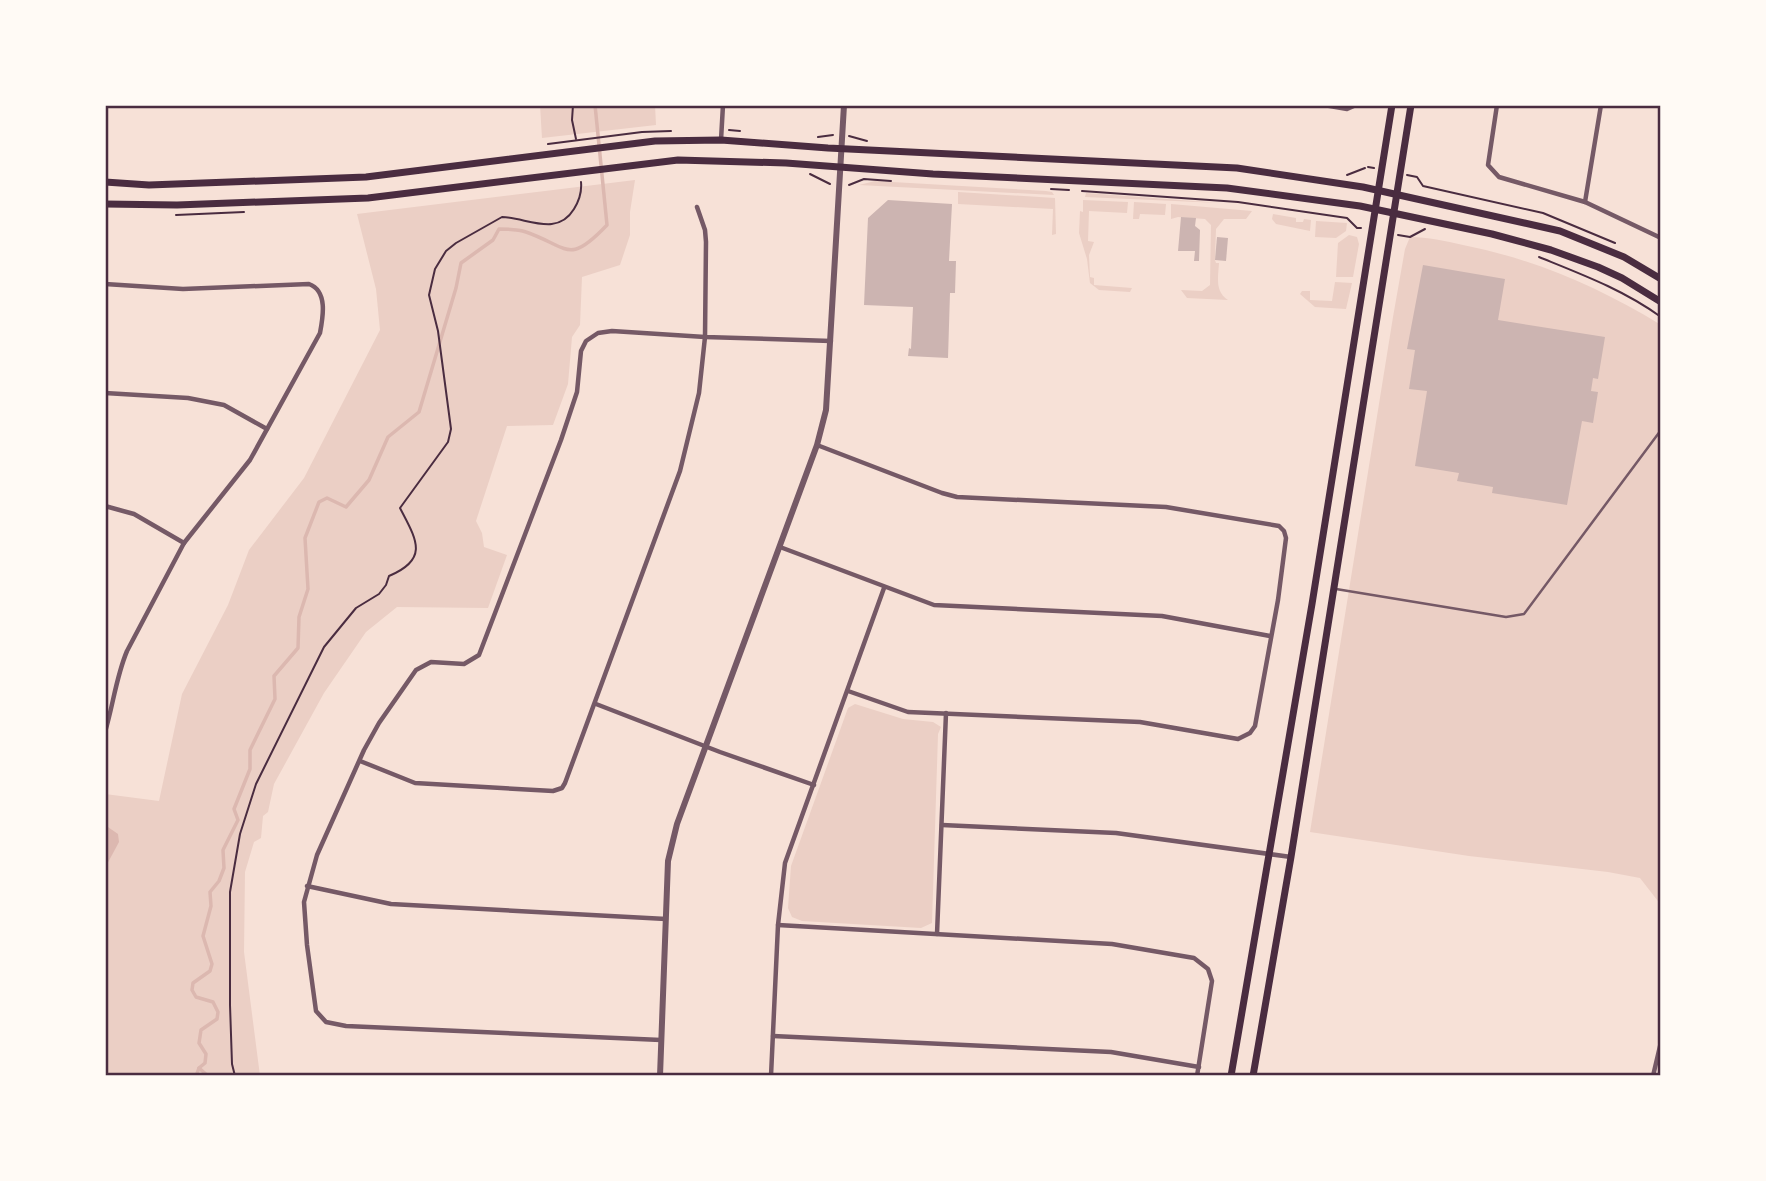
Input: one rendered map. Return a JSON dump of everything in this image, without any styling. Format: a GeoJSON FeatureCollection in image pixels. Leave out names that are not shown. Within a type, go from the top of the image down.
{"type":"FeatureCollection","features":[{"type":"Feature","properties":{"kind":"main road"},"geometry":{"type":"LineString","coordinates":[[1231,1076],[1392,105]]}},
{"type":"Feature","properties":{"kind":"main road"},"geometry":{"type":"LineString","coordinates":[[1253,1076],[1291,857],[1411,105]]}},
{"type":"Feature","properties":{"kind":"main road"},"geometry":{"type":"LineString","coordinates":[[105,182],[149,185],[366,177],[634,142],[721,140],[842,149],[1237,168],[1313,178],[1560,231],[1624,257],[1661,279]]}},
{"type":"Feature","properties":{"kind":"main road"},"geometry":{"type":"LineString","coordinates":[[105,204],[177,205],[369,198],[678,160],[841,166],[933,174],[1227,188],[1393,212],[1492,234],[1551,250],[1622,278],[1661,302]]}},
{"type":"Feature","properties":{"kind":"street"},"geometry":{"type":"LineString","coordinates":[[721,140],[723,105]]}},
{"type":"Feature","properties":{"kind":"street"},"geometry":{"type":"LineString","coordinates":[[660,1076],[668,861],[677,824],[817,445],[828,399],[844,105]]}},
{"type":"Feature","properties":{"kind":"street"},"geometry":{"type":"LineString","coordinates":[[1324,105],[1347,109],[1356,105]]}},
{"type":"Feature","properties":{"kind":"street"},"geometry":{"type":"LineString","coordinates":[[1497,105],[1488,158],[1492,172],[1499,177],[1585,202],[1661,238]]}},
{"type":"Feature","properties":{"kind":"street"},"geometry":{"type":"LineString","coordinates":[[1585,202],[1601,105]]}},
{"type":"Feature","properties":{"kind":"street"},"geometry":{"type":"LineString","coordinates":[[360,761],[415,783],[554,791],[562,788],[596,704],[680,471],[699,393],[705,337],[706,242],[697,207]]}},
{"type":"Feature","properties":{"kind":"street"},"geometry":{"type":"LineString","coordinates":[[105,284],[183,289],[291,284],[315,286],[321,292],[323,315],[320,332],[250,460],[184,543],[127,652],[119,670],[115,699],[105,732]]}},
{"type":"Feature","properties":{"kind":"street"},"geometry":{"type":"LineString","coordinates":[[662,1041],[346,1026],[326,1022],[316,1011],[307,945],[304,902],[307,886],[317,855],[379,723],[416,670],[430,662],[464,664],[479,655],[562,440],[577,392],[581,351],[586,341],[598,333],[612,331],[831,341]]}},
{"type":"Feature","properties":{"kind":"street"},"geometry":{"type":"LineString","coordinates":[[105,393],[188,398],[224,405],[267,429]]}},
{"type":"Feature","properties":{"kind":"street"},"geometry":{"type":"LineString","coordinates":[[817,445],[957,497],[1166,507],[1279,526],[1286,538],[1278,600],[1255,726],[1250,733],[1238,739],[1140,722],[908,712],[848,691]]}},
{"type":"Feature","properties":{"kind":"street"},"geometry":{"type":"LineString","coordinates":[[105,506],[134,514],[184,543]]}},
{"type":"Feature","properties":{"kind":"street"},"geometry":{"type":"LineString","coordinates":[[779,547],[934,605],[1161,616],[1270,636]]}},
{"type":"Feature","properties":{"kind":"street"},"geometry":{"type":"LineString","coordinates":[[771,1076],[778,925],[785,863],[884,588]]}},
{"type":"Feature","properties":{"kind":"street"},"geometry":{"type":"LineString","coordinates":[[596,704],[705,747],[814,785]]}},
{"type":"Feature","properties":{"kind":"street"},"geometry":{"type":"LineString","coordinates":[[937,934],[946,713]]}},
{"type":"Feature","properties":{"kind":"street"},"geometry":{"type":"LineString","coordinates":[[942,825],[1116,833],[1291,857]]}},
{"type":"Feature","properties":{"kind":"street"},"geometry":{"type":"LineString","coordinates":[[307,886],[391,904],[666,919]]}},
{"type":"Feature","properties":{"kind":"street"},"geometry":{"type":"LineString","coordinates":[[778,925],[1112,944],[1194,958],[1208,969],[1212,981],[1197,1076]]}},
{"type":"Feature","properties":{"kind":"street"},"geometry":{"type":"LineString","coordinates":[[773,1036],[1111,1052],[1199,1067]]}},
{"type":"Feature","properties":{"kind":"street"},"geometry":{"type":"LineString","coordinates":[[1653,1076],[1661,1042]]}},
{"type":"Feature","properties":{"kind":"lane"},"geometry":{"type":"LineString","coordinates":[[1333,589],[1506,617],[1524,614],[1661,430]]}},
{"type":"Feature","properties":{"kind":"path"},"geometry":{"type":"LineString","coordinates":[[547,145],[632,133]]}},
{"type":"Feature","properties":{"kind":"path"},"geometry":{"type":"LineString","coordinates":[[808,173],[825,183]]}},
{"type":"Feature","properties":{"kind":"path"},"geometry":{"type":"LineString","coordinates":[[852,186],[864,179],[901,181]]}},
{"type":"Feature","properties":{"kind":"path"},"geometry":{"type":"LineString","coordinates":[[235,1076],[232,1064],[230,1005],[230,892],[240,834],[256,784],[324,647],[356,608],[379,594],[389,576],[407,568],[413,558],[416,539],[400,508],[448,442],[451,429],[450,407],[438,331],[429,295],[435,269],[446,251],[456,243],[502,217],[539,225],[560,224],[573,211],[582,189]]}},
{"type":"Feature","properties":{"kind":"path"},"geometry":{"type":"LineString","coordinates":[[1049,189],[1238,202],[1348,218],[1357,228]]}},
{"type":"Feature","properties":{"kind":"path"},"geometry":{"type":"LineString","coordinates":[[1410,237],[1427,229]]}},
{"type":"Feature","properties":{"kind":"path"},"geometry":{"type":"LineString","coordinates":[[1531,254],[1589,276],[1642,303],[1661,317]]}},
{"type":"Feature","properties":{"kind":"shaded area"},"geometry":{"type":"Polygon","coordinates":[[[540,105],[655,105],[656,125],[542,138],[540,105]]]}},
{"type":"Feature","properties":{"kind":"shaded area"},"geometry":{"type":"Polygon","coordinates":[[[635,180],[630,235],[620,265],[582,277],[580,325],[572,337],[568,384],[553,425],[507,426],[476,521],[482,533],[484,547],[507,555],[488,608],[397,607],[366,632],[324,693],[274,784],[268,812],[263,816],[261,838],[254,842],[245,872],[244,952],[260,1076],[105,1076],[105,794],[159,801],[182,694],[228,605],[249,550],[304,478],[380,330],[376,289],[357,214],[635,180]]]}},
{"type":"Feature","properties":{"kind":"shaded area"},"geometry":{"type":"Polygon","coordinates":[[[875,181],[1046,191],[1054,195],[859,185],[875,181]]]}},
{"type":"Feature","properties":{"kind":"shaded area"},"geometry":{"type":"Polygon","coordinates":[[[958,192],[1055,198],[1056,234],[1052,235],[1053,209],[958,204],[958,192]]]}},
{"type":"Feature","properties":{"kind":"shaded area"},"geometry":{"type":"Polygon","coordinates":[[[1086,193],[1220,203],[1085,197],[1086,193]]]}},
{"type":"Feature","properties":{"kind":"shaded area"},"geometry":{"type":"Polygon","coordinates":[[[1083,200],[1128,202],[1127,213],[1089,211],[1088,241],[1094,242],[1089,255],[1090,277],[1094,278],[1094,285],[1132,288],[1130,292],[1099,290],[1090,283],[1087,259],[1079,233],[1083,200]]]}},
{"type":"Feature","properties":{"kind":"shaded area"},"geometry":{"type":"Polygon","coordinates":[[[1134,202],[1166,204],[1165,215],[1140,214],[1139,219],[1133,219],[1134,202]]]}},
{"type":"Feature","properties":{"kind":"shaded area"},"geometry":{"type":"Polygon","coordinates":[[[1171,204],[1252,211],[1246,219],[1224,219],[1216,229],[1215,260],[1219,263],[1218,284],[1221,293],[1228,300],[1187,298],[1181,290],[1202,291],[1210,285],[1211,225],[1205,219],[1171,219],[1171,204]]]}},
{"type":"Feature","properties":{"kind":"shaded area"},"geometry":{"type":"Polygon","coordinates":[[[1273,214],[1296,218],[1296,222],[1311,220],[1310,231],[1276,224],[1272,219],[1273,214]]]}},
{"type":"Feature","properties":{"kind":"shaded area"},"geometry":{"type":"Polygon","coordinates":[[[1316,221],[1347,223],[1346,231],[1336,238],[1315,237],[1316,221]]]}},
{"type":"Feature","properties":{"kind":"shaded area"},"geometry":{"type":"Polygon","coordinates":[[[1349,235],[1357,237],[1359,244],[1353,277],[1336,277],[1338,243],[1349,235]]]}},
{"type":"Feature","properties":{"kind":"shaded area"},"geometry":{"type":"Polygon","coordinates":[[[1410,237],[1489,251],[1541,266],[1614,298],[1661,325],[1661,905],[1640,878],[1310,832],[1393,317],[1405,249],[1410,237]]]}},
{"type":"Feature","properties":{"kind":"shaded area"},"geometry":{"type":"Polygon","coordinates":[[[1335,282],[1352,283],[1346,309],[1315,307],[1300,294],[1302,291],[1310,291],[1310,300],[1332,301],[1335,282]]]}},
{"type":"Feature","properties":{"kind":"shaded area"},"geometry":{"type":"Polygon","coordinates":[[[855,704],[903,719],[933,722],[941,727],[938,734],[932,923],[921,928],[802,921],[792,917],[788,908],[791,866],[848,708],[855,704]]]}},
{"type":"Feature","properties":{"kind":"shaded area"},"geometry":{"type":"Polygon","coordinates":[[[105,825],[118,834],[119,842],[105,868],[105,825]]]}},
{"type":"Feature","properties":{"kind":"building"},"geometry":{"type":"Polygon","coordinates":[[[888,200],[952,204],[949,261],[956,261],[955,293],[950,293],[948,358],[908,356],[909,348],[911,349],[913,307],[864,305],[868,218],[888,200]]]}},
{"type":"Feature","properties":{"kind":"building"},"geometry":{"type":"Polygon","coordinates":[[[1181,217],[1196,218],[1195,226],[1200,230],[1199,261],[1194,261],[1195,251],[1178,251],[1181,217]]]}},
{"type":"Feature","properties":{"kind":"building"},"geometry":{"type":"Polygon","coordinates":[[[1217,237],[1228,238],[1226,261],[1215,260],[1217,237]]]}},
{"type":"Feature","properties":{"kind":"building"},"geometry":{"type":"Polygon","coordinates":[[[1423,265],[1505,279],[1498,320],[1605,337],[1598,379],[1593,378],[1591,391],[1598,392],[1593,423],[1582,421],[1567,505],[1492,493],[1493,487],[1457,481],[1459,473],[1415,466],[1427,391],[1409,389],[1415,350],[1407,349],[1423,265]]]}},
{"type":"Feature","properties":{"kind":"waterway"},"geometry":{"type":"LineString","coordinates":[[196,1076],[205,1063],[206,1054],[199,1043],[201,1030],[217,1019],[218,1012],[213,1002],[196,997],[192,990],[193,983],[210,971],[212,964],[203,936],[211,906],[210,892],[219,881],[224,868],[223,850],[238,820],[234,809],[250,769],[250,750],[275,699],[274,676],[298,648],[299,617],[308,589],[305,538],[319,502],[327,498],[346,507],[369,480],[388,437],[419,412],[461,263],[493,240],[499,229],[523,231],[568,250],[584,246],[607,225],[595,105]]}},
{"type":"Feature","properties":{"kind":"waterway"},"geometry":{"type":"LineString","coordinates":[[199,1068],[208,1076]]}}]}
